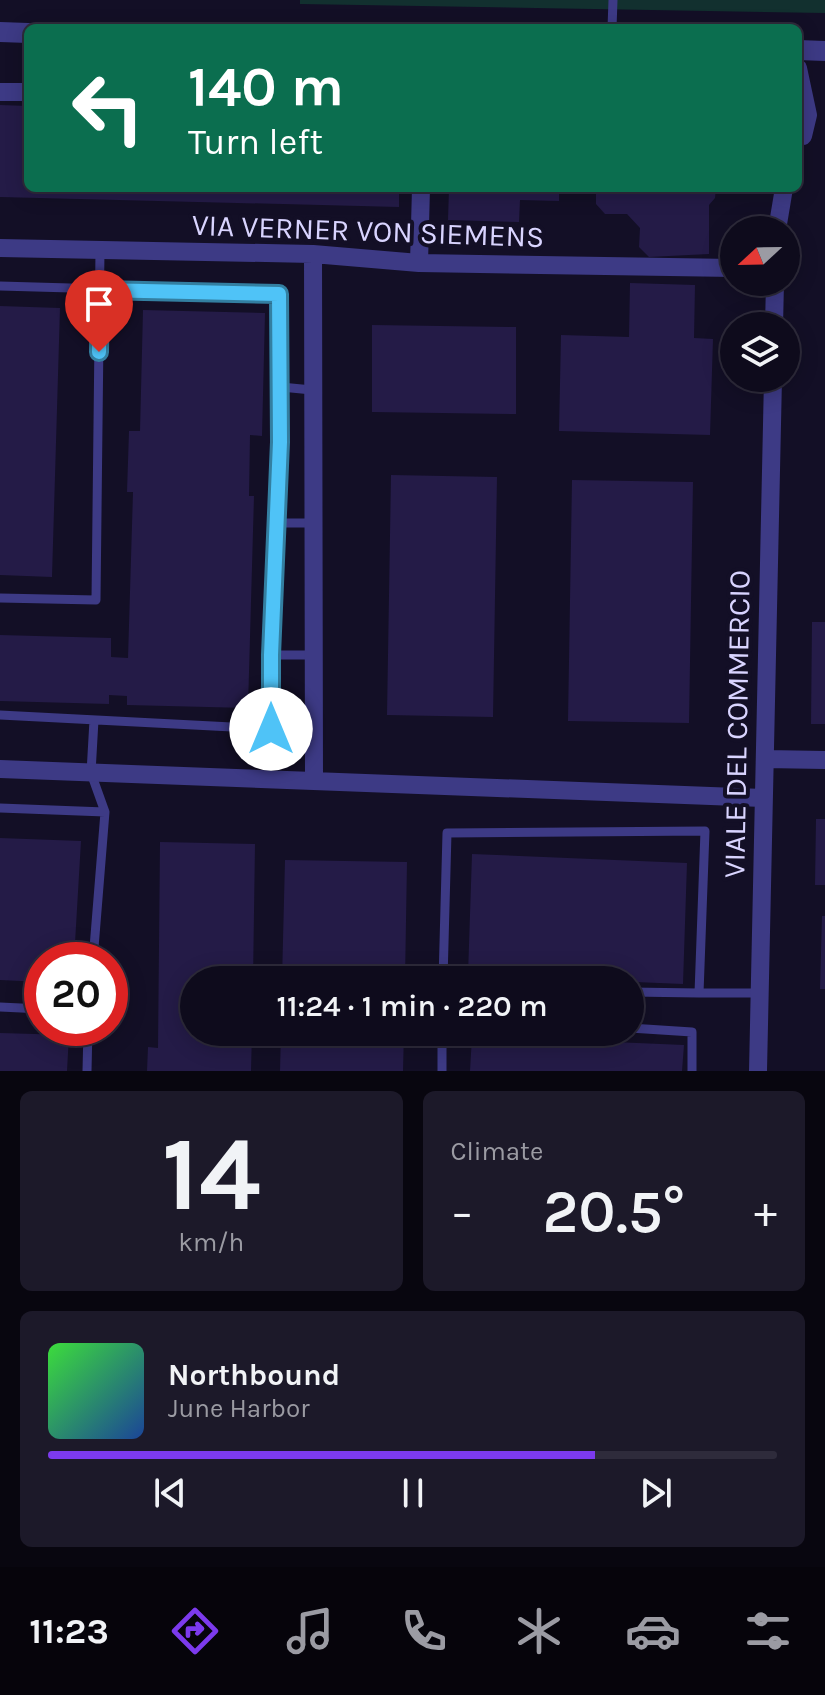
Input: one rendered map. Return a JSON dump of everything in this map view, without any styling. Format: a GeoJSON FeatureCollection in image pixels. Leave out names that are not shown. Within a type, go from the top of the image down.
{"type":"FeatureCollection","features":[{"type":"Feature","properties":{"kind":"street"},"geometry":{"type":"LineString","coordinates":[[0,32],[24,33]]}},
{"type":"Feature","properties":{"kind":"street"},"geometry":{"type":"LineString","coordinates":[[802,50],[825,51]]}},
{"type":"Feature","properties":{"kind":"street"},"geometry":{"type":"LineString","coordinates":[[802,87],[808,115],[802,138]]}},
{"type":"Feature","properties":{"kind":"street"},"geometry":{"type":"LineString","coordinates":[[0,92],[24,92]]}},
{"type":"Feature","properties":{"kind":"street"},"geometry":{"type":"LineString","coordinates":[[802,141],[825,110]]}},
{"type":"Feature","properties":{"kind":"street"},"geometry":{"type":"LineString","coordinates":[[419,263],[421,192]]}},
{"type":"Feature","properties":{"kind":"street"},"geometry":{"type":"LineString","coordinates":[[771,192],[774,216]]}},
{"type":"Feature","properties":{"kind":"street"},"geometry":{"type":"LineString","coordinates":[[779,216],[783,192]]}},
{"type":"Feature","properties":{"kind":"street","name":"VIA VERNER VON SIEMENS"},"geometry":{"type":"LineString","coordinates":[[0,248],[313,254],[419,263],[720,268]]}},
{"type":"Feature","properties":{"kind":"street"},"geometry":{"type":"LineString","coordinates":[[313,254],[311,523],[314,780]]}},
{"type":"Feature","properties":{"kind":"street","name":"VIALE DEL COMMERCIO"},"geometry":{"type":"LineString","coordinates":[[758,1071],[773,392]]}},
{"type":"Feature","properties":{"kind":"street"},"geometry":{"type":"LineString","coordinates":[[765,759],[825,760]]}},
{"type":"Feature","properties":{"kind":"street"},"geometry":{"type":"LineString","coordinates":[[0,769],[763,798]]}},
{"type":"Feature","properties":{"kind":"lane"},"geometry":{"type":"LineString","coordinates":[[612,24],[613,0]]}},
{"type":"Feature","properties":{"kind":"lane"},"geometry":{"type":"LineString","coordinates":[[0,598],[96,600],[100,250]]}},
{"type":"Feature","properties":{"kind":"lane"},"geometry":{"type":"LineString","coordinates":[[0,286],[279,294],[281,387],[271,729],[0,715]]}},
{"type":"Feature","properties":{"kind":"lane"},"geometry":{"type":"LineString","coordinates":[[281,387],[312,390]]}},
{"type":"Feature","properties":{"kind":"lane"},"geometry":{"type":"LineString","coordinates":[[279,523],[311,523]]}},
{"type":"Feature","properties":{"kind":"lane"},"geometry":{"type":"LineString","coordinates":[[271,655],[314,655]]}},
{"type":"Feature","properties":{"kind":"lane"},"geometry":{"type":"LineString","coordinates":[[94,720],[91,773],[105,812],[94,942]]}},
{"type":"Feature","properties":{"kind":"lane"},"geometry":{"type":"LineString","coordinates":[[0,808],[105,812]]}},
{"type":"Feature","properties":{"kind":"lane"},"geometry":{"type":"LineString","coordinates":[[443,966],[447,833],[705,831],[699,993]]}},
{"type":"Feature","properties":{"kind":"lane"},"geometry":{"type":"LineString","coordinates":[[644,992],[759,993]]}},
{"type":"Feature","properties":{"kind":"lane"},"geometry":{"type":"LineString","coordinates":[[0,1007],[24,1008]]}},
{"type":"Feature","properties":{"kind":"lane"},"geometry":{"type":"LineString","coordinates":[[644,1029],[692,1032],[692,1071]]}},
{"type":"Feature","properties":{"kind":"lane"},"geometry":{"type":"LineString","coordinates":[[87,1071],[88,1046]]}},
{"type":"Feature","properties":{"kind":"lane"},"geometry":{"type":"LineString","coordinates":[[442,1046],[442,1071]]}},
{"type":"Feature","properties":{"kind":"green space"},"geometry":{"type":"Polygon","coordinates":[[[300,0],[825,0],[825,13],[300,4],[300,0]]]}},
{"type":"Feature","properties":{"kind":"building"},"geometry":{"type":"Polygon","coordinates":[[[0,105],[24,106],[24,192],[399,192],[399,207],[0,197],[0,105]]]}},
{"type":"Feature","properties":{"kind":"building"},"geometry":{"type":"Polygon","coordinates":[[[449,192],[559,192],[559,201],[520,200],[519,222],[448,220],[449,192]]]}},
{"type":"Feature","properties":{"kind":"building"},"geometry":{"type":"Polygon","coordinates":[[[596,192],[716,192],[709,205],[709,254],[649,257],[639,247],[640,228],[627,214],[605,214],[596,204],[596,192]]]}},
{"type":"Feature","properties":{"kind":"building"},"geometry":{"type":"Polygon","coordinates":[[[630,283],[695,285],[694,338],[713,339],[710,435],[559,431],[561,335],[629,337],[630,283]]]}},
{"type":"Feature","properties":{"kind":"building"},"geometry":{"type":"Polygon","coordinates":[[[0,306],[60,308],[52,577],[0,575],[0,306]]]}},
{"type":"Feature","properties":{"kind":"building"},"geometry":{"type":"Polygon","coordinates":[[[143,310],[265,313],[262,436],[250,435],[249,496],[254,496],[248,708],[127,705],[127,696],[109,695],[109,704],[0,701],[0,635],[111,638],[111,657],[128,658],[133,492],[127,492],[129,431],[140,431],[143,310]]]}},
{"type":"Feature","properties":{"kind":"building"},"geometry":{"type":"Polygon","coordinates":[[[372,325],[516,327],[516,414],[372,412],[372,325]]]}},
{"type":"Feature","properties":{"kind":"building"},"geometry":{"type":"Polygon","coordinates":[[[391,475],[497,477],[493,717],[387,715],[391,475]]]}},
{"type":"Feature","properties":{"kind":"building"},"geometry":{"type":"Polygon","coordinates":[[[572,480],[693,482],[689,723],[568,721],[572,480]]]}},
{"type":"Feature","properties":{"kind":"building"},"geometry":{"type":"Polygon","coordinates":[[[812,622],[825,622],[825,724],[811,724],[812,622]]]}},
{"type":"Feature","properties":{"kind":"building"},"geometry":{"type":"Polygon","coordinates":[[[816,819],[825,819],[825,885],[815,885],[816,819]]]}},
{"type":"Feature","properties":{"kind":"building"},"geometry":{"type":"Polygon","coordinates":[[[0,838],[81,841],[75,942],[24,942],[24,981],[0,980],[0,838]]]}},
{"type":"Feature","properties":{"kind":"building"},"geometry":{"type":"Polygon","coordinates":[[[160,842],[255,844],[253,966],[180,966],[180,1046],[252,1046],[251,1071],[147,1071],[148,1047],[158,1048],[160,842]]]}},
{"type":"Feature","properties":{"kind":"building"},"geometry":{"type":"Polygon","coordinates":[[[472,854],[687,863],[683,984],[644,982],[644,966],[468,966],[472,854]]]}},
{"type":"Feature","properties":{"kind":"building"},"geometry":{"type":"Polygon","coordinates":[[[285,860],[407,862],[405,966],[282,966],[285,860]]]}},
{"type":"Feature","properties":{"kind":"building"},"geometry":{"type":"Polygon","coordinates":[[[822,916],[825,916],[825,989],[820,989],[822,916]]]}},
{"type":"Feature","properties":{"kind":"building"},"geometry":{"type":"Polygon","coordinates":[[[0,1033],[24,1034],[24,1046],[68,1046],[67,1071],[0,1071],[0,1033]]]}},
{"type":"Feature","properties":{"kind":"building"},"geometry":{"type":"Polygon","coordinates":[[[684,1045],[682,1071],[470,1071],[471,1046],[684,1045]]]}},
{"type":"Feature","properties":{"kind":"building"},"geometry":{"type":"Polygon","coordinates":[[[281,1046],[404,1046],[403,1071],[280,1071],[281,1046]]]}},
{"type":"Feature","properties":{"kind":"route"},"geometry":{"type":"LineString","coordinates":[[99,352],[100,290],[279,294],[279,523],[271,655],[271,729]]}}]}
